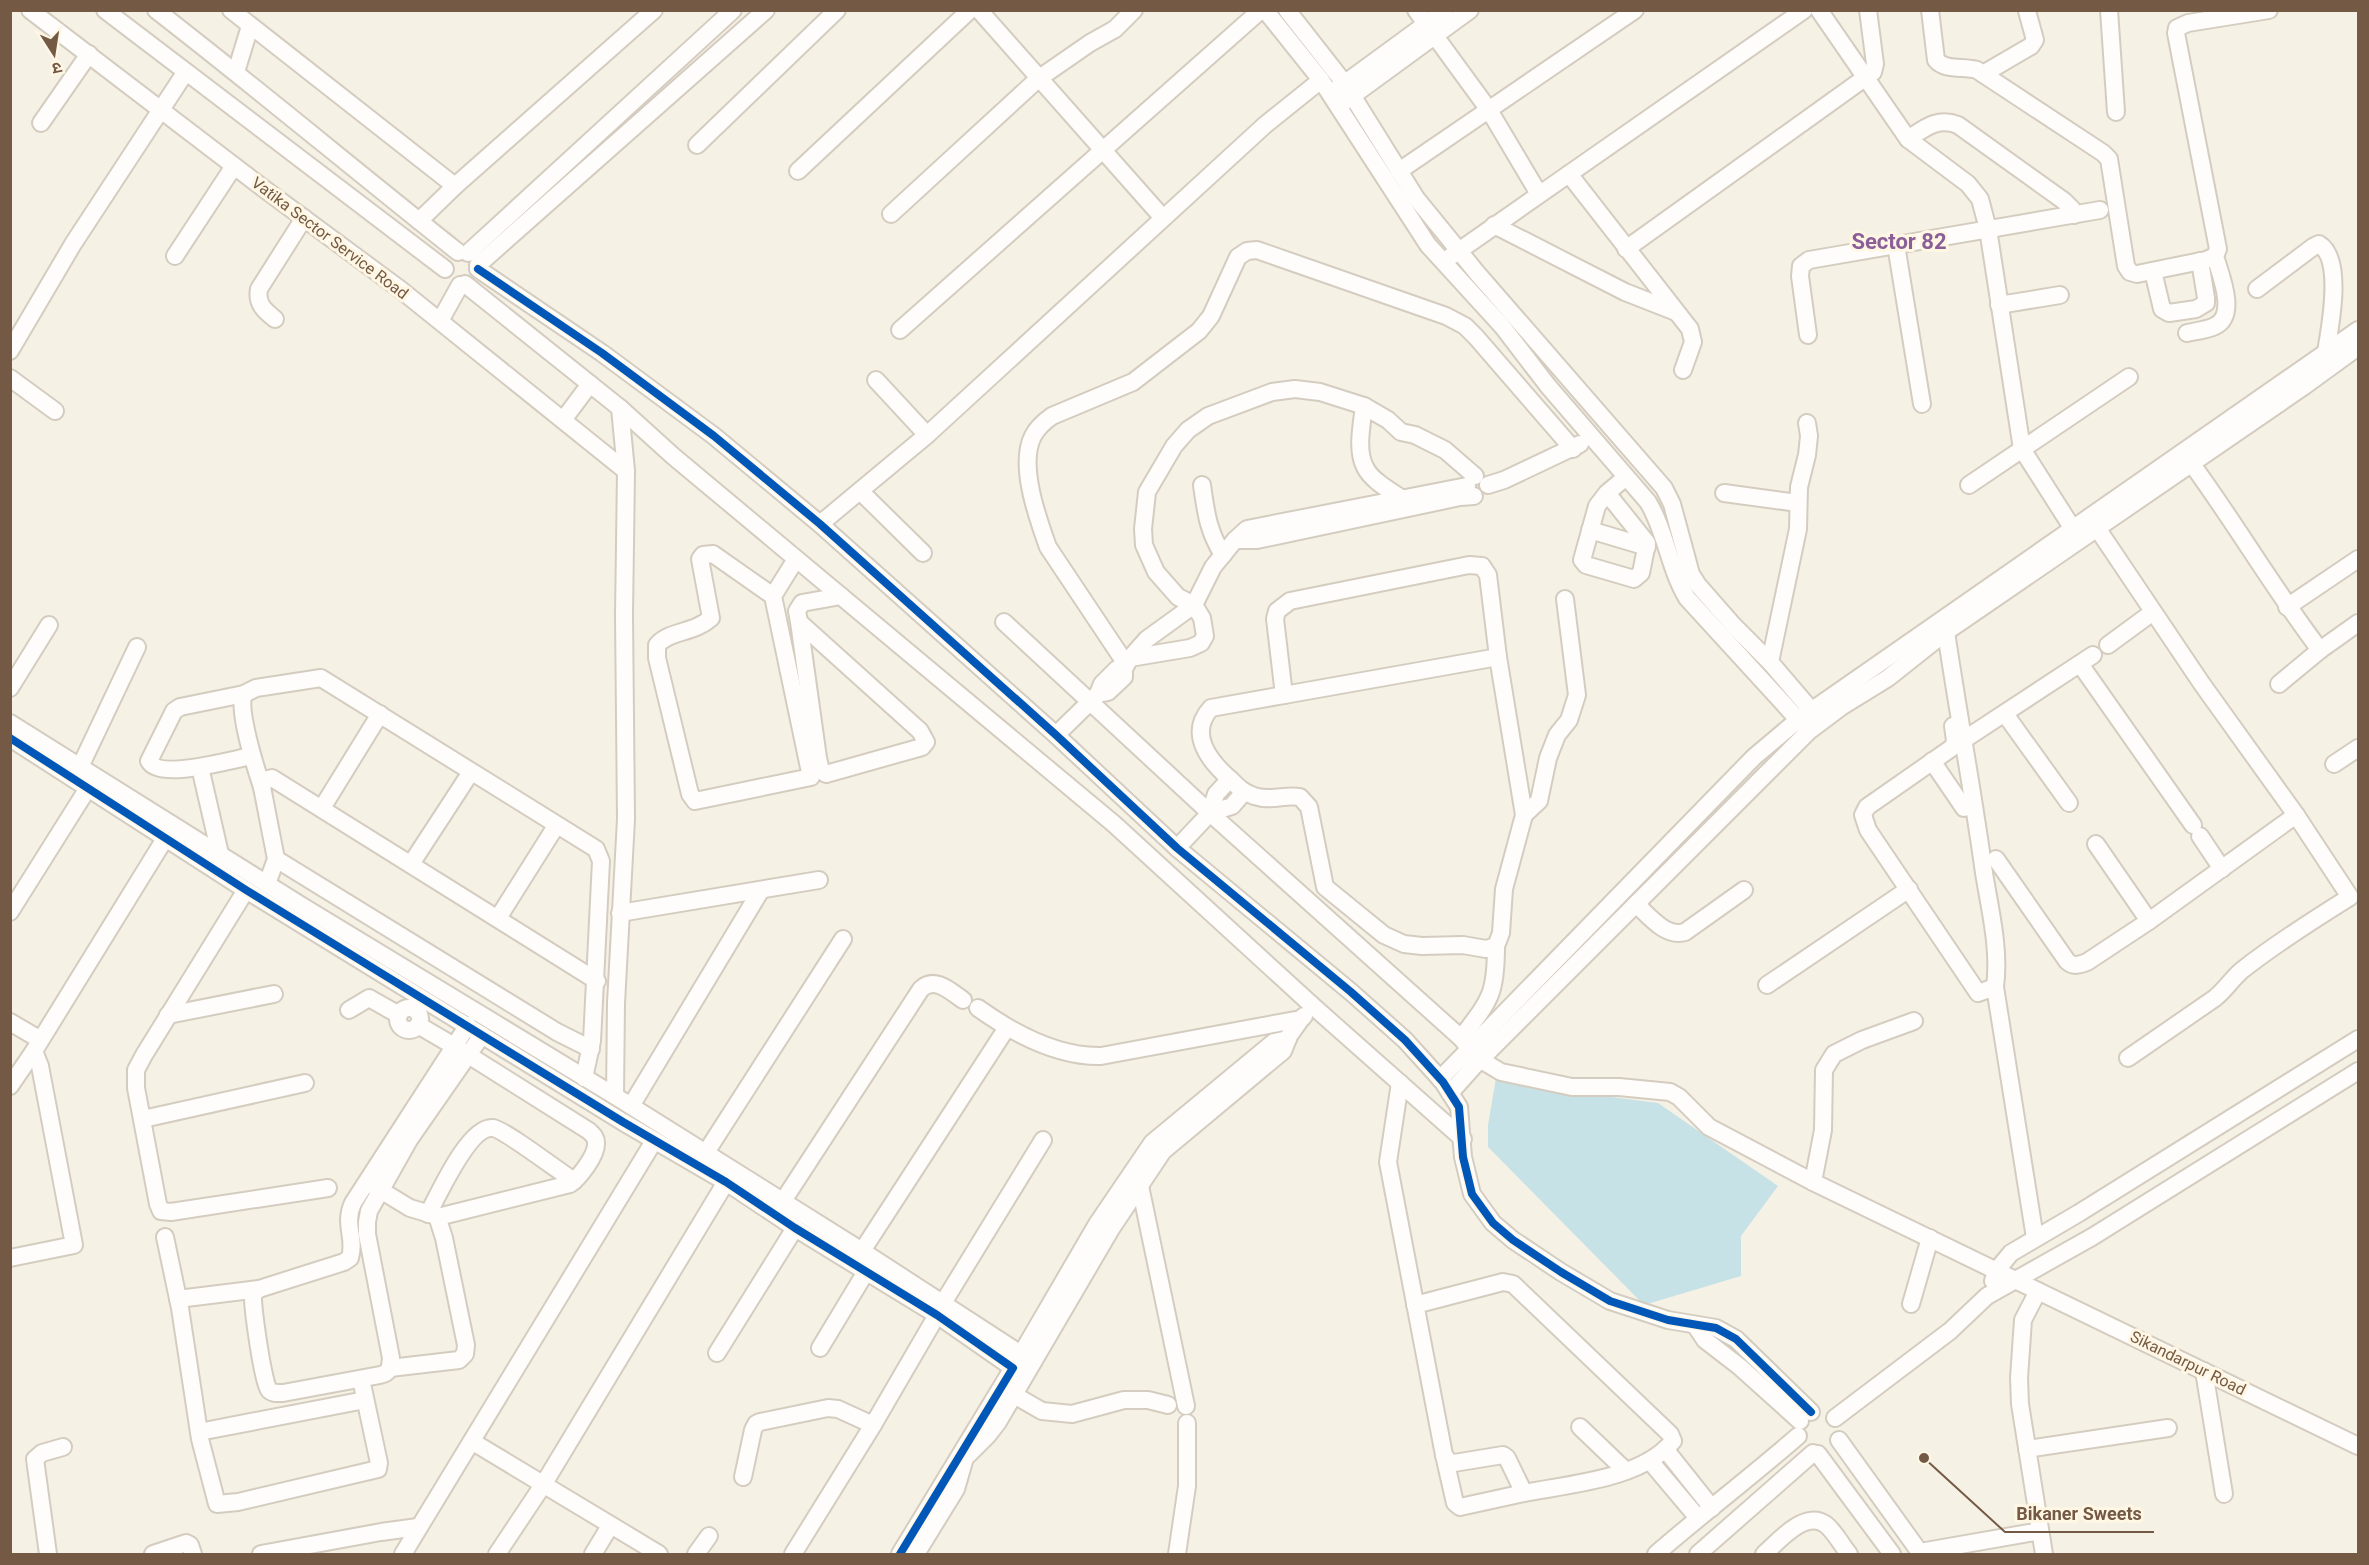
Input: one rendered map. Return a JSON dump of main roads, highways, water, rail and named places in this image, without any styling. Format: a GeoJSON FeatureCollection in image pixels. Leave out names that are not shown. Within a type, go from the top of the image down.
{"type":"FeatureCollection","features":[{"type":"Feature","properties":{"kind":"water"},"geometry":{"type":"Polygon","coordinates":[[[1496,1078],[1566,1091],[1658,1103],[1778,1186],[1741,1236],[1741,1276],[1644,1305],[1488,1147],[1488,1125],[1496,1078]]]}},
{"type":"Feature","properties":{"kind":"place","name":"Bikaner Sweets"},"geometry":{"type":"Point","coordinates":[1924,1458]}},
{"type":"Feature","properties":{"kind":"district","name":"Sector 82"},"geometry":{"type":"Point","coordinates":[1899,241]}}]}
